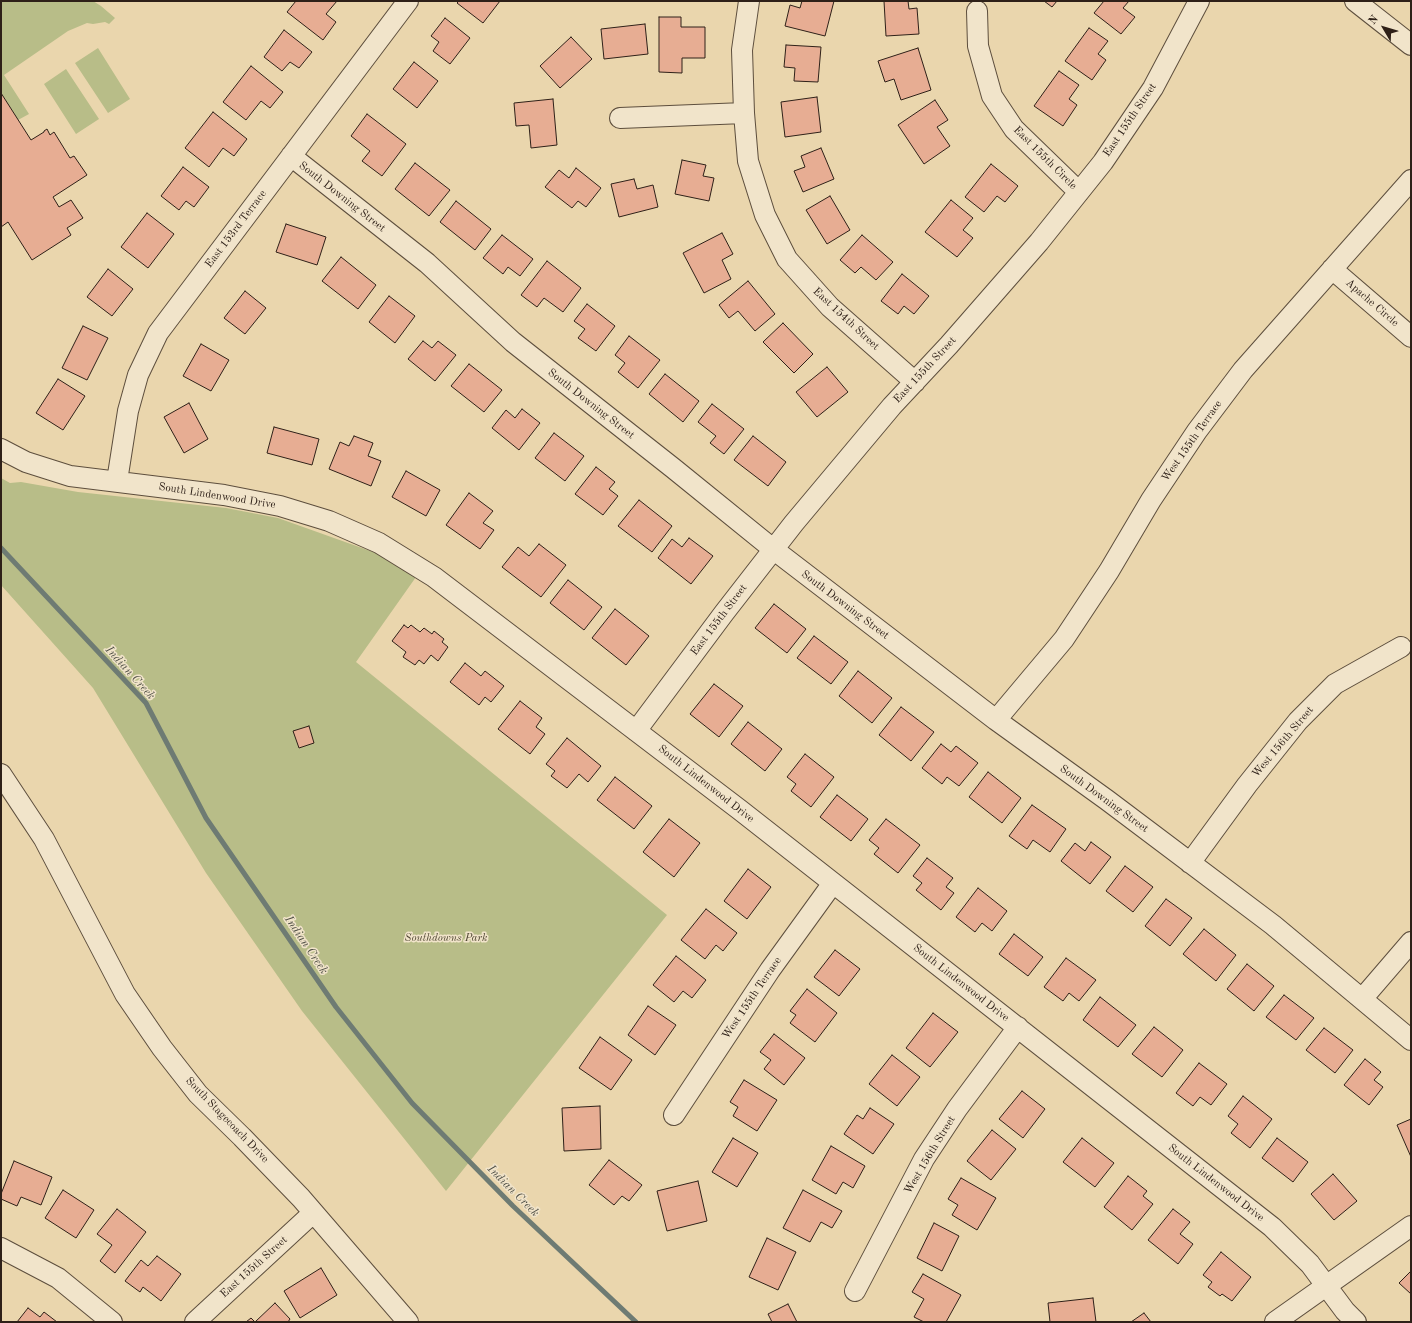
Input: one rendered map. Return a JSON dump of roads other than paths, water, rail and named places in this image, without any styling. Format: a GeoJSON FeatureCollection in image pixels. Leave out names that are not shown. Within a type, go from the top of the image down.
{"type":"FeatureCollection","features":[{"type":"Feature","properties":{"kind":"street","name":"East 153rd Terrace"},"geometry":{"type":"LineString","coordinates":[[117,482],[128,411],[138,375],[158,333],[408,1]]}},
{"type":"Feature","properties":{"kind":"street","name":"East 154th Street"},"geometry":{"type":"LineString","coordinates":[[749,1],[742,50],[744,113],[748,161],[765,215],[787,259],[830,307],[915,382]]}},
{"type":"Feature","properties":{"kind":"street","name":"East 155th Street"},"geometry":{"type":"LineString","coordinates":[[636,731],[773,549],[892,406],[949,345],[1039,242],[1103,162],[1153,88],[1199,1]]}},
{"type":"Feature","properties":{"kind":"street"},"geometry":{"type":"LineString","coordinates":[[1355,1],[1411,45]]}},
{"type":"Feature","properties":{"kind":"street","name":"East 155th Circle"},"geometry":{"type":"LineString","coordinates":[[977,12],[978,46],[992,96],[1014,129],[1078,192]]}},
{"type":"Feature","properties":{"kind":"street"},"geometry":{"type":"LineString","coordinates":[[620,118],[744,113]]}},
{"type":"Feature","properties":{"kind":"street","name":"South Downing Street"},"geometry":{"type":"LineString","coordinates":[[291,156],[426,263],[513,342],[773,549],[996,720],[1107,800],[1273,925],[1411,1040]]}},
{"type":"Feature","properties":{"kind":"street","name":"West 155th Terrace"},"geometry":{"type":"LineString","coordinates":[[996,720],[1064,639],[1109,571],[1151,500],[1202,425],[1243,370],[1411,180]]}},
{"type":"Feature","properties":{"kind":"street","name":"Apache Circle"},"geometry":{"type":"LineString","coordinates":[[1332,269],[1411,337]]}},
{"type":"Feature","properties":{"kind":"street","name":"South Lindenwood Drive"},"geometry":{"type":"LineString","coordinates":[[1,449],[26,462],[70,476],[224,495],[280,506],[329,521],[380,543],[434,577],[833,883],[1272,1227],[1310,1264],[1345,1311],[1356,1322]]}},
{"type":"Feature","properties":{"kind":"street","name":"West 156th Street"},"geometry":{"type":"LineString","coordinates":[[1190,863],[1247,785],[1298,721],[1335,684],[1401,647]]}},
{"type":"Feature","properties":{"kind":"street","name":"South Stagecoach Drive"},"geometry":{"type":"LineString","coordinates":[[1,774],[44,839],[125,994],[162,1048],[198,1094],[242,1137],[314,1213],[408,1322]]}},
{"type":"Feature","properties":{"kind":"street","name":"West 155th Terrace"},"geometry":{"type":"LineString","coordinates":[[674,1115],[770,970],[833,883]]}},
{"type":"Feature","properties":{"kind":"street"},"geometry":{"type":"LineString","coordinates":[[1362,999],[1411,942]]}},
{"type":"Feature","properties":{"kind":"street","name":"West 156th Street"},"geometry":{"type":"LineString","coordinates":[[855,1291],[924,1159],[957,1109],[1018,1027]]}},
{"type":"Feature","properties":{"kind":"street","name":"East 155th Street"},"geometry":{"type":"LineString","coordinates":[[195,1322],[314,1213]]}},
{"type":"Feature","properties":{"kind":"street"},"geometry":{"type":"LineString","coordinates":[[1275,1322],[1411,1226]]}},
{"type":"Feature","properties":{"kind":"street"},"geometry":{"type":"LineString","coordinates":[[1,1248],[58,1278],[112,1322]]}},
{"type":"Feature","properties":{"kind":"waterway","name":"Indian Creek"},"geometry":{"type":"LineString","coordinates":[[1,548],[146,703],[206,818],[336,1007],[412,1103],[513,1206],[636,1322]]}},
{"type":"Feature","properties":{"kind":"park label","name":"Southdowns Park"},"geometry":{"type":"Point","coordinates":[446,938]}}]}
